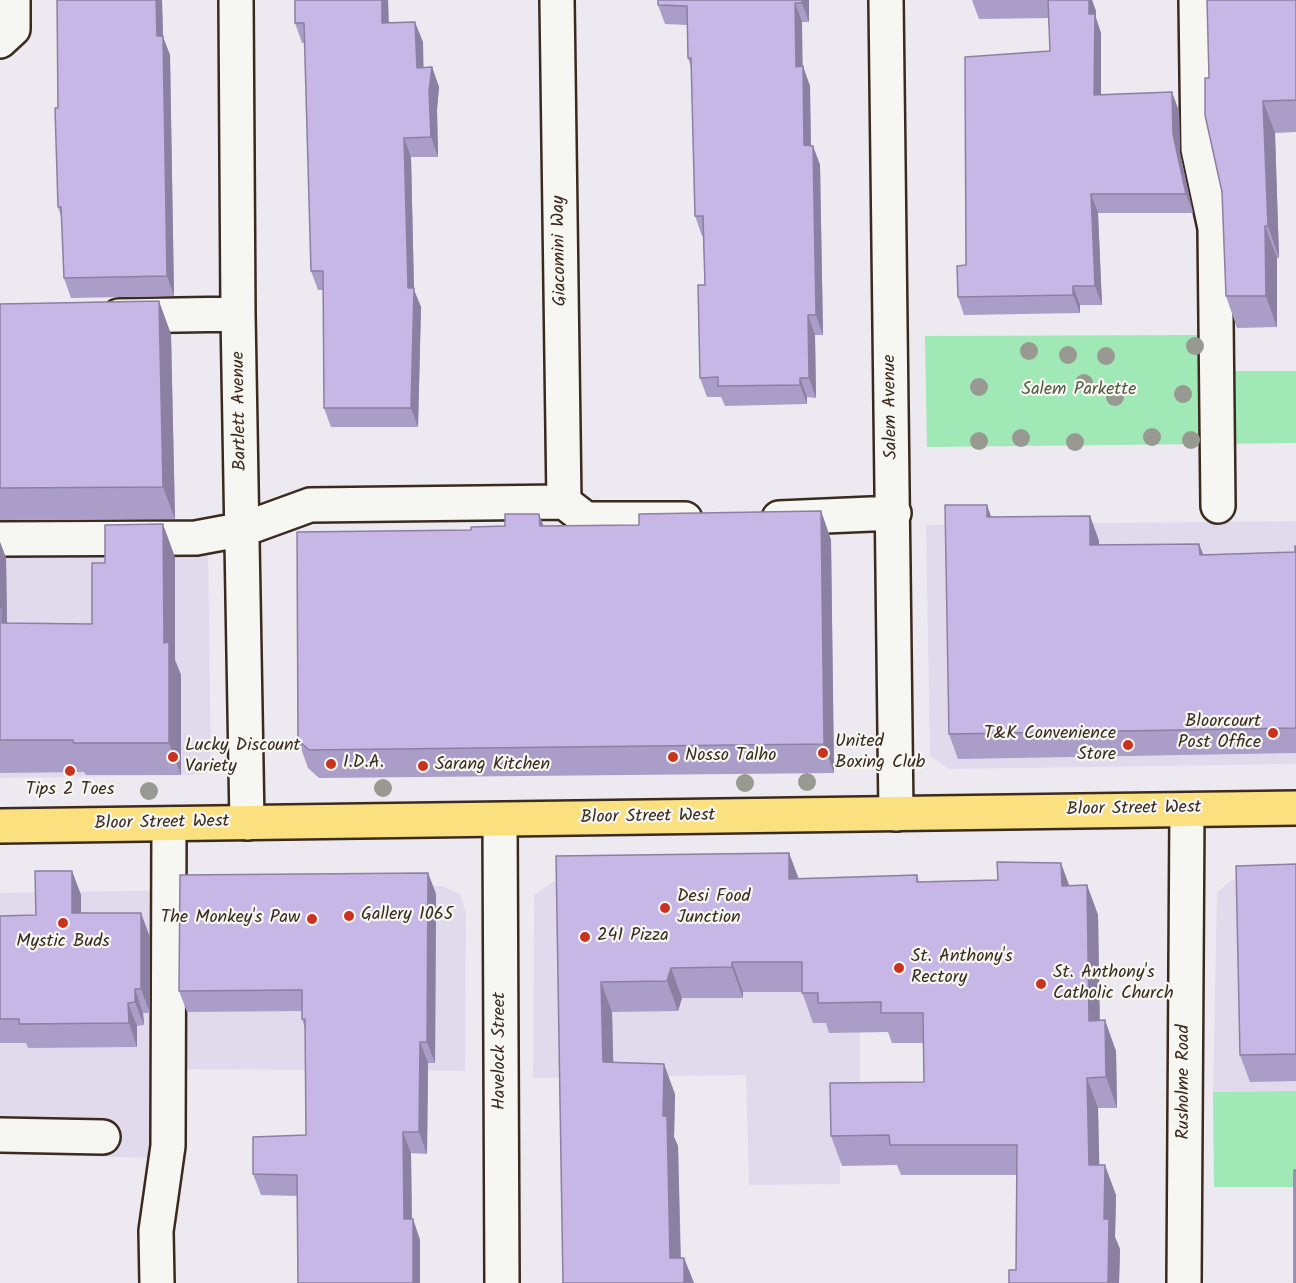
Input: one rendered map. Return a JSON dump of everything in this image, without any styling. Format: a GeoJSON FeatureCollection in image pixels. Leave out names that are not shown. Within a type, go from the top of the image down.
{"type":"FeatureCollection","features":[{"type":"Feature","properties":{"kind":"main road","name":"Bloor Street West"},"geometry":{"type":"LineString","coordinates":[[0,826],[1296,808]]}},
{"type":"Feature","properties":{"kind":"street"},"geometry":{"type":"LineString","coordinates":[[0,41],[13,29],[13,0]]}},
{"type":"Feature","properties":{"kind":"street","name":"Bartlett Avenue"},"geometry":{"type":"LineString","coordinates":[[237,0],[238,314],[247,823]]}},
{"type":"Feature","properties":{"kind":"street","name":"Giacomini Way"},"geometry":{"type":"LineString","coordinates":[[557,0],[564,502]]}},
{"type":"Feature","properties":{"kind":"street","name":"Salem Avenue"},"geometry":{"type":"LineString","coordinates":[[886,0],[896,814]]}},
{"type":"Feature","properties":{"kind":"street"},"geometry":{"type":"LineString","coordinates":[[1196,0],[1198,149],[1215,228],[1218,506]]}},
{"type":"Feature","properties":{"kind":"street"},"geometry":{"type":"LineString","coordinates":[[93,317],[238,314]]}},
{"type":"Feature","properties":{"kind":"street"},"geometry":{"type":"LineString","coordinates":[[0,539],[196,538],[243,529],[310,505],[564,502],[586,519],[718,519]]}},
{"type":"Feature","properties":{"kind":"street"},"geometry":{"type":"LineString","coordinates":[[753,518],[894,513]]}},
{"type":"Feature","properties":{"kind":"street","name":"Rusholme Road"},"geometry":{"type":"LineString","coordinates":[[1184,1283],[1186,810]]}},
{"type":"Feature","properties":{"kind":"street","name":"Havelock Street"},"geometry":{"type":"LineString","coordinates":[[500,820],[502,1283]]}},
{"type":"Feature","properties":{"kind":"street"},"geometry":{"type":"LineString","coordinates":[[157,1283],[156,1232],[168,1146],[169,824]]}},
{"type":"Feature","properties":{"kind":"street"},"geometry":{"type":"LineString","coordinates":[[0,1136],[103,1137]]}},
{"type":"Feature","properties":{"kind":"shaded area"},"geometry":{"type":"Polygon","coordinates":[[[1296,521],[1296,764],[949,769],[930,756],[926,525],[1296,521]]]}},
{"type":"Feature","properties":{"kind":"shaded area"},"geometry":{"type":"Polygon","coordinates":[[[208,548],[211,765],[207,773],[0,778],[0,552],[208,548]]]}},
{"type":"Feature","properties":{"kind":"shaded area"},"geometry":{"type":"Polygon","coordinates":[[[1296,879],[1296,1091],[1213,1092],[1217,892],[1232,880],[1296,879]]]}},
{"type":"Feature","properties":{"kind":"shaded area"},"geometry":{"type":"Polygon","coordinates":[[[860,880],[860,1095],[841,1096],[840,1184],[749,1185],[746,1075],[533,1078],[534,895],[554,881],[860,880]]]}},
{"type":"Feature","properties":{"kind":"shaded area"},"geometry":{"type":"Polygon","coordinates":[[[442,886],[460,894],[466,913],[465,1071],[154,1069],[153,1158],[0,1154],[0,893],[442,886]]]}},
{"type":"Feature","properties":{"kind":"green space","name":"Salem Parkette"},"geometry":{"type":"Polygon","coordinates":[[[1201,335],[1231,371],[1296,371],[1296,443],[927,447],[925,336],[1201,335]]]}},
{"type":"Feature","properties":{"kind":"green space"},"geometry":{"type":"Polygon","coordinates":[[[1296,1091],[1296,1187],[1214,1187],[1213,1092],[1296,1091]]]}},
{"type":"Feature","properties":{"kind":"building"},"geometry":{"type":"Polygon","coordinates":[[[57,0],[156,0],[157,36],[163,36],[167,276],[64,278],[61,207],[58,207],[55,108],[58,108],[57,0]]]}},
{"type":"Feature","properties":{"kind":"building"},"geometry":{"type":"Polygon","coordinates":[[[295,0],[382,0],[382,23],[415,22],[417,68],[432,67],[429,91],[431,137],[404,138],[408,288],[414,288],[411,408],[324,408],[323,271],[311,271],[304,23],[295,23],[295,0]]]}},
{"type":"Feature","properties":{"kind":"building"},"geometry":{"type":"Polygon","coordinates":[[[658,0],[802,0],[802,3],[795,3],[796,67],[803,66],[804,145],[813,146],[816,315],[808,315],[809,378],[800,378],[800,385],[718,386],[718,377],[700,378],[698,285],[705,285],[703,216],[695,216],[691,58],[688,58],[687,6],[658,5],[658,0]]]}},
{"type":"Feature","properties":{"kind":"building"},"geometry":{"type":"Polygon","coordinates":[[[1048,0],[1089,0],[1089,14],[1095,14],[1094,95],[1172,92],[1173,134],[1186,194],[1091,194],[1095,286],[1073,286],[1073,295],[958,297],[957,266],[966,265],[965,57],[1050,51],[1048,0]]]}},
{"type":"Feature","properties":{"kind":"building"},"geometry":{"type":"Polygon","coordinates":[[[1207,0],[1296,0],[1296,100],[1263,101],[1268,226],[1265,226],[1266,296],[1226,296],[1222,192],[1205,115],[1205,78],[1209,78],[1207,0]]]}},
{"type":"Feature","properties":{"kind":"building"},"geometry":{"type":"Polygon","coordinates":[[[159,301],[163,487],[0,488],[0,304],[159,301]]]}},
{"type":"Feature","properties":{"kind":"building"},"geometry":{"type":"Polygon","coordinates":[[[945,505],[987,505],[987,517],[1090,516],[1090,545],[1199,544],[1200,555],[1295,552],[1296,546],[1296,728],[949,734],[945,505]]]}},
{"type":"Feature","properties":{"kind":"building"},"geometry":{"type":"Polygon","coordinates":[[[821,511],[824,744],[309,750],[298,740],[297,532],[471,530],[471,527],[505,526],[505,514],[539,514],[540,526],[639,525],[639,514],[821,511]]]}},
{"type":"Feature","properties":{"kind":"building"},"geometry":{"type":"Polygon","coordinates":[[[163,524],[164,643],[169,642],[169,743],[0,740],[0,607],[2,607],[2,623],[92,624],[92,563],[105,563],[105,525],[163,524]]]}},
{"type":"Feature","properties":{"kind":"building"},"geometry":{"type":"Polygon","coordinates":[[[789,853],[789,879],[917,875],[917,882],[998,880],[997,862],[1061,863],[1062,886],[1087,885],[1089,1021],[1105,1020],[1106,1077],[1087,1078],[1089,1165],[1105,1165],[1104,1219],[1109,1219],[1108,1283],[1009,1283],[1009,1270],[1016,1270],[1017,1145],[890,1145],[889,1135],[831,1136],[830,1083],[924,1082],[923,1013],[881,1013],[881,1002],[818,1003],[818,993],[802,993],[802,962],[732,962],[732,967],[671,968],[667,981],[601,982],[603,1062],[664,1064],[663,1116],[667,1116],[670,1258],[684,1258],[684,1283],[563,1283],[556,856],[789,853]]]}},
{"type":"Feature","properties":{"kind":"building"},"geometry":{"type":"Polygon","coordinates":[[[1296,864],[1296,1054],[1240,1055],[1236,866],[1296,864]]]}},
{"type":"Feature","properties":{"kind":"building"},"geometry":{"type":"Polygon","coordinates":[[[35,871],[72,871],[72,913],[141,913],[141,989],[135,989],[135,1002],[128,1003],[129,1023],[19,1024],[19,1019],[0,1019],[0,916],[36,915],[35,871]]]}},
{"type":"Feature","properties":{"kind":"building"},"geometry":{"type":"Polygon","coordinates":[[[428,873],[427,1042],[420,1042],[419,1132],[403,1132],[404,1219],[413,1219],[413,1283],[298,1283],[297,1175],[253,1174],[253,1137],[306,1135],[305,1019],[302,1019],[302,990],[179,991],[180,875],[428,873]]]}},
{"type":"Feature","properties":{"kind":"building"},"geometry":{"type":"Polygon","coordinates":[[[1294,1170],[1296,1170],[1296,1283],[1294,1283],[1294,1170]]]}},
{"type":"Feature","properties":{"kind":"place","name":"Bloorcourt Post Office"},"geometry":{"type":"Point","coordinates":[1273,733]}},
{"type":"Feature","properties":{"kind":"place","name":"T&K Convenience Store"},"geometry":{"type":"Point","coordinates":[1128,745]}},
{"type":"Feature","properties":{"kind":"place","name":"United Boxing Club"},"geometry":{"type":"Point","coordinates":[823,753]}},
{"type":"Feature","properties":{"kind":"place","name":"Lucky Discount Variety"},"geometry":{"type":"Point","coordinates":[173,757]}},
{"type":"Feature","properties":{"kind":"place","name":"Nosso Talho"},"geometry":{"type":"Point","coordinates":[673,757]}},
{"type":"Feature","properties":{"kind":"place","name":"I.D.A."},"geometry":{"type":"Point","coordinates":[331,764]}},
{"type":"Feature","properties":{"kind":"place","name":"Sarang Kitchen"},"geometry":{"type":"Point","coordinates":[423,766]}},
{"type":"Feature","properties":{"kind":"place","name":"Tips 2 Toes"},"geometry":{"type":"Point","coordinates":[70,771]}},
{"type":"Feature","properties":{"kind":"place","name":"Desi Food Junction"},"geometry":{"type":"Point","coordinates":[665,908]}},
{"type":"Feature","properties":{"kind":"place","name":"Gallery 1065"},"geometry":{"type":"Point","coordinates":[349,916]}},
{"type":"Feature","properties":{"kind":"place","name":"The Monkey's Paw"},"geometry":{"type":"Point","coordinates":[312,919]}},
{"type":"Feature","properties":{"kind":"place","name":"Mystic Buds"},"geometry":{"type":"Point","coordinates":[63,923]}},
{"type":"Feature","properties":{"kind":"place","name":"241 Pizza"},"geometry":{"type":"Point","coordinates":[585,937]}},
{"type":"Feature","properties":{"kind":"place","name":"St. Anthony's Rectory"},"geometry":{"type":"Point","coordinates":[899,968]}},
{"type":"Feature","properties":{"kind":"place","name":"St. Anthony's Catholic Church"},"geometry":{"type":"Point","coordinates":[1041,984]}}]}
